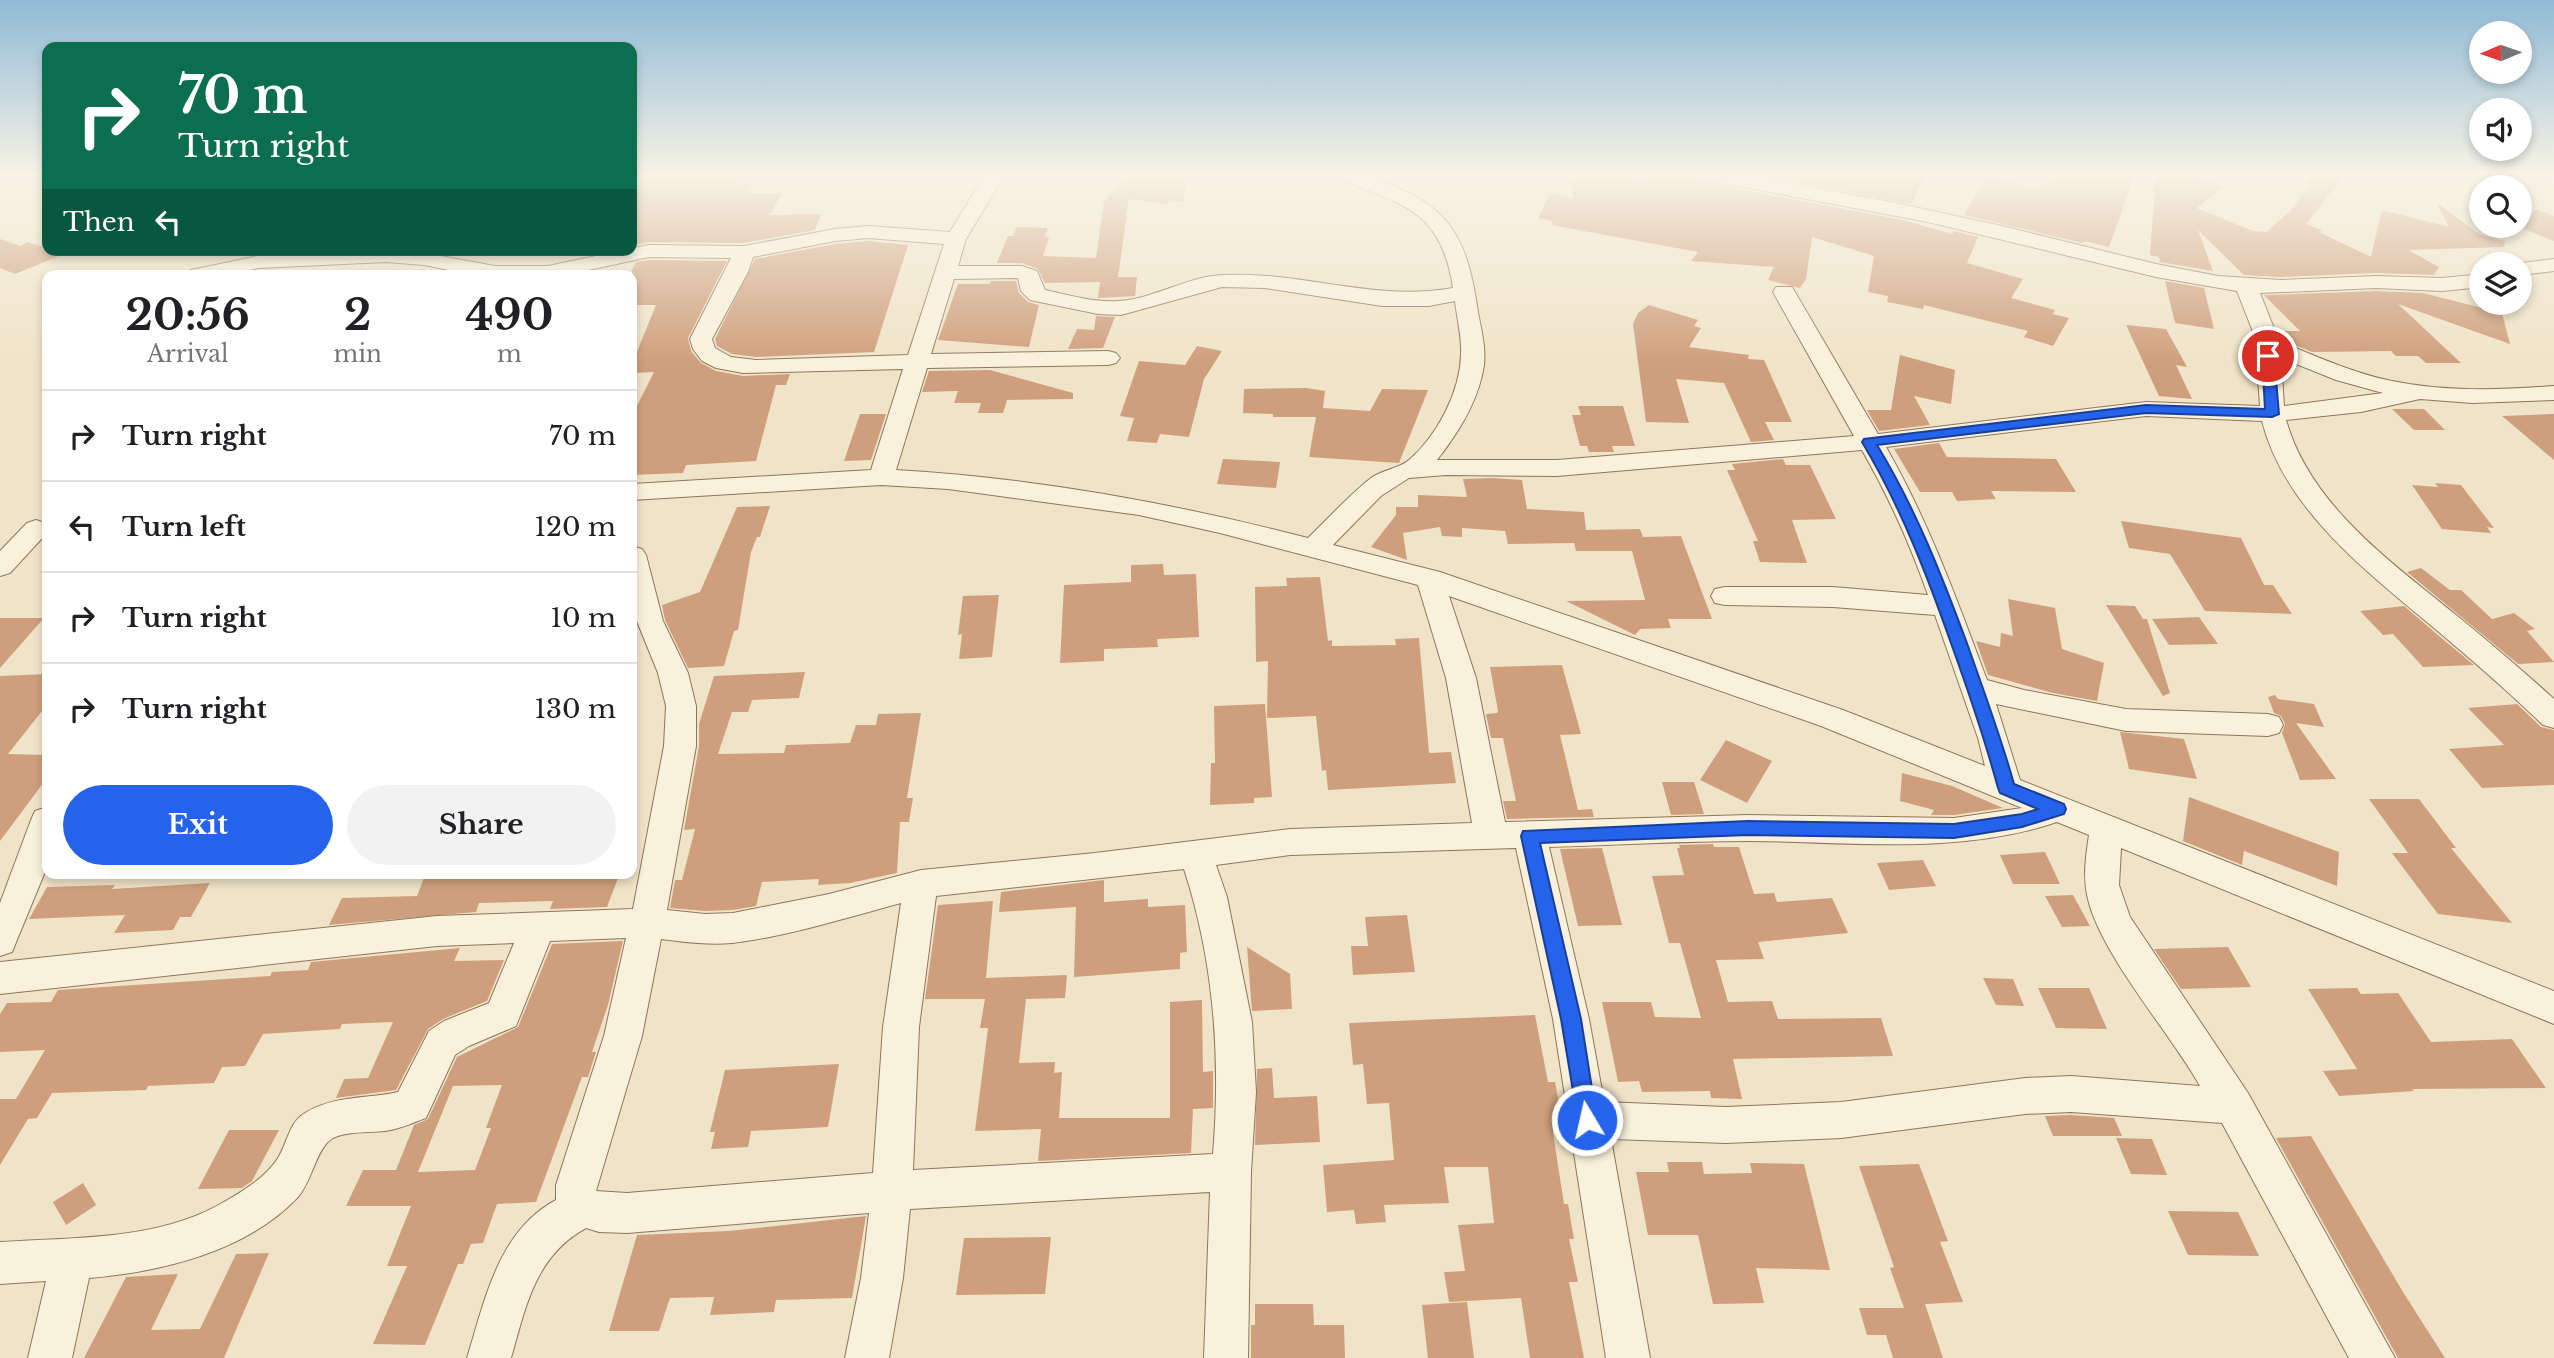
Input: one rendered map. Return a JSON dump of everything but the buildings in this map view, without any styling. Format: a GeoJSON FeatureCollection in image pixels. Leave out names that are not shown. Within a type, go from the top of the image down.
{"type":"FeatureCollection","features":[{"type":"Feature","properties":{"kind":"street"},"geometry":{"type":"LineString","coordinates":[[637,254],[649,251],[744,252],[822,237]]}},
{"type":"Feature","properties":{"kind":"street"},"geometry":{"type":"LineString","coordinates":[[881,477],[956,239],[936,237]]}},
{"type":"Feature","properties":{"kind":"street"},"geometry":{"type":"LineString","coordinates":[[1417,467],[1443,437],[1468,381],[1472,364],[1464,276],[1448,237]]}},
{"type":"Feature","properties":{"kind":"street"},"geometry":{"type":"LineString","coordinates":[[2025,237],[2157,271],[2246,286],[2376,282],[2451,285],[2469,282]]}},
{"type":"Feature","properties":{"kind":"street"},"geometry":{"type":"LineString","coordinates":[[744,252],[737,272],[701,339],[707,355],[730,364],[744,366],[981,357],[1108,358]]}},
{"type":"Feature","properties":{"kind":"street"},"geometry":{"type":"LineString","coordinates":[[222,270],[258,262],[312,256]]}},
{"type":"Feature","properties":{"kind":"street"},"geometry":{"type":"LineString","coordinates":[[315,270],[328,256]]}},
{"type":"Feature","properties":{"kind":"street"},"geometry":{"type":"LineString","coordinates":[[368,256],[424,259],[484,270]]}},
{"type":"Feature","properties":{"kind":"street"},"geometry":{"type":"LineString","coordinates":[[562,270],[628,256]]}},
{"type":"Feature","properties":{"kind":"street"},"geometry":{"type":"LineString","coordinates":[[2532,268],[2554,265]]}},
{"type":"Feature","properties":{"kind":"street"},"geometry":{"type":"LineString","coordinates":[[944,273],[1022,272],[1029,276],[1032,291],[1038,295],[1109,308],[1132,306],[1204,284],[1228,281],[1265,282],[1382,299],[1429,299],[1465,293]]}},
{"type":"Feature","properties":{"kind":"street"},"geometry":{"type":"LineString","coordinates":[[2246,286],[2263,323],[2268,345],[2272,414],[2282,443],[2302,483],[2336,527],[2500,666],[2554,717]]}},
{"type":"Feature","properties":{"kind":"street"},"geometry":{"type":"LineString","coordinates":[[1784,292],[1901,498],[1947,607],[1993,738],[2006,788]]}},
{"type":"Feature","properties":{"kind":"street"},"geometry":{"type":"LineString","coordinates":[[2268,345],[2366,382],[2421,392],[2554,393]]}},
{"type":"Feature","properties":{"kind":"street"},"geometry":{"type":"LineString","coordinates":[[1314,548],[1378,486],[1394,474],[1417,467],[1546,469],[1869,442],[2146,409],[2272,414],[2361,405],[2421,392]]}},
{"type":"Feature","properties":{"kind":"street"},"geometry":{"type":"LineString","coordinates":[[637,492],[881,477],[948,481],[1139,507],[1314,548],[1430,579],[1832,718],[2554,1007]]}},
{"type":"Feature","properties":{"kind":"street"},"geometry":{"type":"LineString","coordinates":[[0,530],[41,528]]}},
{"type":"Feature","properties":{"kind":"street"},"geometry":{"type":"LineString","coordinates":[[0,567],[41,528]]}},
{"type":"Feature","properties":{"kind":"street"},"geometry":{"type":"LineString","coordinates":[[637,574],[649,621],[673,673],[681,706],[680,746],[623,1036],[576,1185],[576,1200],[583,1208],[627,1213],[1071,1179],[1231,1172]]}},
{"type":"Feature","properties":{"kind":"street"},"geometry":{"type":"LineString","coordinates":[[1430,579],[1461,678],[1491,837]]}},
{"type":"Feature","properties":{"kind":"street"},"geometry":{"type":"LineString","coordinates":[[1725,596],[1833,597],[1947,607]]}},
{"type":"Feature","properties":{"kind":"street"},"geometry":{"type":"LineString","coordinates":[[1974,687],[2024,701],[2126,720],[2268,725]]}},
{"type":"Feature","properties":{"kind":"street"},"geometry":{"type":"LineString","coordinates":[[0,978],[414,933],[646,923],[705,929],[733,928],[829,908],[922,884],[1196,855],[1290,842],[1748,828],[1954,831],[2022,821],[2058,809]]}},
{"type":"Feature","properties":{"kind":"street"},"geometry":{"type":"LineString","coordinates":[[2107,829],[2101,862],[2105,899],[2113,917],[2136,960],[2192,1037],[2234,1106],[2373,1358]]}},
{"type":"Feature","properties":{"kind":"street"},"geometry":{"type":"LineString","coordinates":[[0,941],[19,899],[42,834]]}},
{"type":"Feature","properties":{"kind":"street"},"geometry":{"type":"LineString","coordinates":[[1530,836],[1571,1019],[1628,1358]]}},
{"type":"Feature","properties":{"kind":"street"},"geometry":{"type":"LineString","coordinates":[[1196,855],[1210,897],[1234,1022],[1237,1092],[1231,1172],[1226,1358]]}},
{"type":"Feature","properties":{"kind":"street"},"geometry":{"type":"LineString","coordinates":[[867,1358],[892,1192],[901,1027],[922,884]]}},
{"type":"Feature","properties":{"kind":"street"},"geometry":{"type":"LineString","coordinates":[[0,1263],[127,1254],[193,1240],[253,1208],[283,1184],[295,1168],[307,1139],[318,1126],[337,1119],[412,1105],[442,1043],[457,1033],[481,1026],[503,1014],[538,928]]}},
{"type":"Feature","properties":{"kind":"street"},"geometry":{"type":"LineString","coordinates":[[1587,1120],[1726,1125],[1830,1121],[2025,1096],[2071,1094],[2234,1106]]}},
{"type":"Feature","properties":{"kind":"street"},"geometry":{"type":"LineString","coordinates":[[489,1358],[510,1291],[528,1253],[544,1232],[583,1208]]}},
{"type":"Feature","properties":{"kind":"street"},"geometry":{"type":"LineString","coordinates":[[50,1358],[63,1307],[71,1257]]}},
{"type":"Feature","properties":{"kind":"route"},"geometry":{"type":"LineString","coordinates":[[1587,1120],[1571,1019],[1530,836],[1748,828],[1954,831],[2022,821],[2058,809],[2006,788],[1993,738],[1927,554],[1896,487],[1869,442],[2146,409],[2272,414],[2268,356]]}}]}
